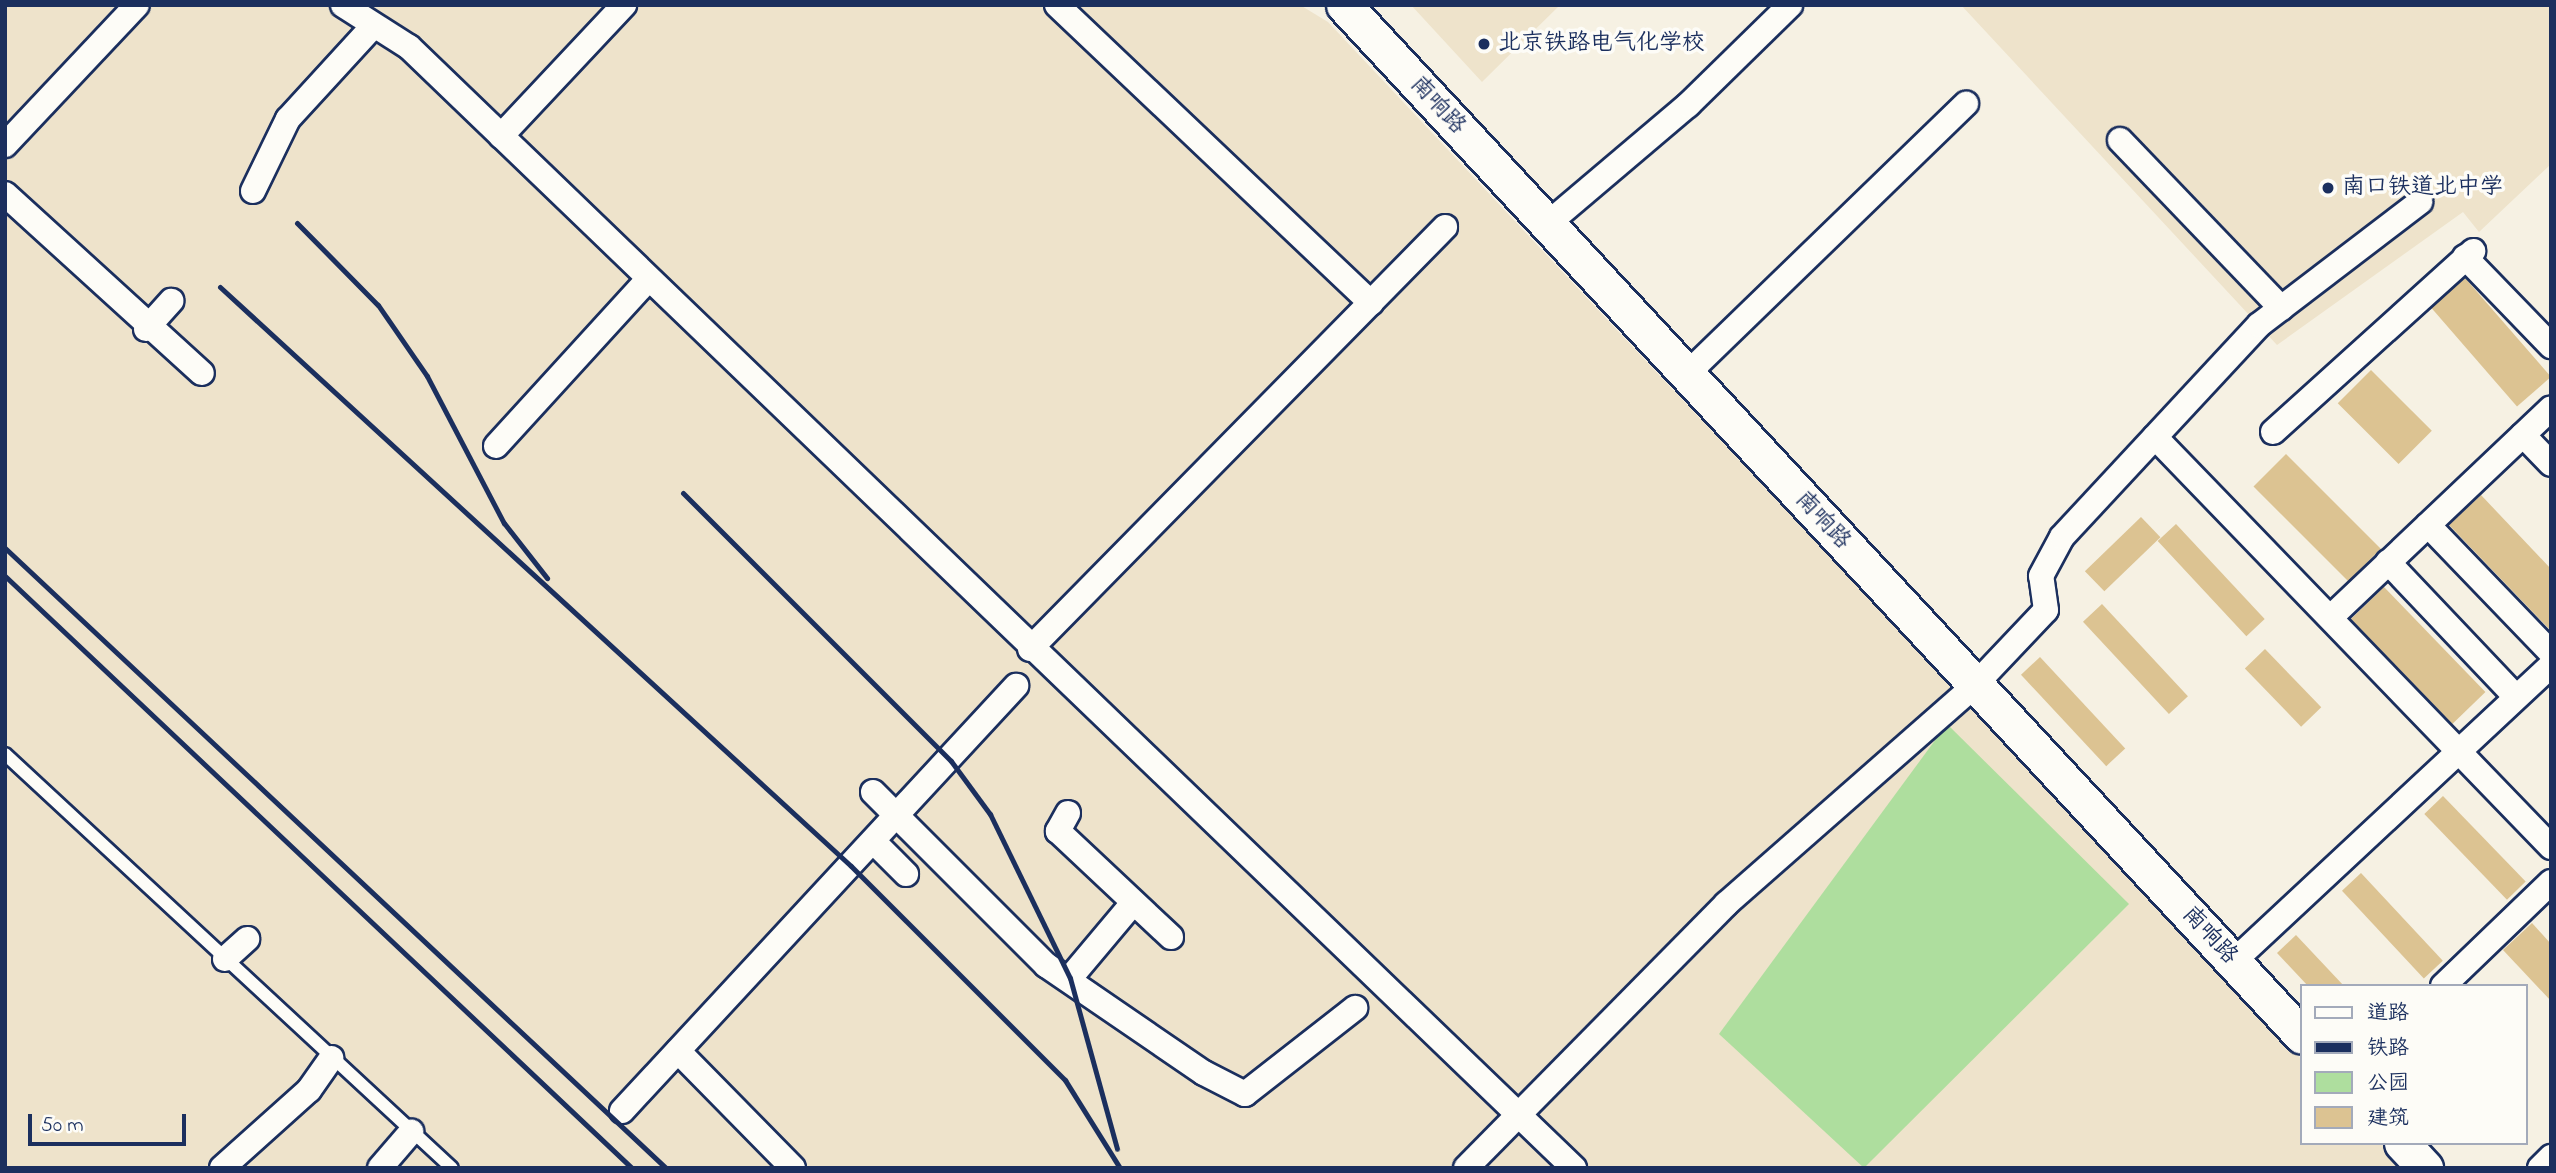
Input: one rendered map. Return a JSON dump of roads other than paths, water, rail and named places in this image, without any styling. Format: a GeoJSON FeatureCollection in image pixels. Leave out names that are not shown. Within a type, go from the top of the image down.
{"type":"FeatureCollection","features":[{"type":"Feature","properties":{"kind":"street"},"geometry":{"type":"LineString","coordinates":[[5,145],[137,5]]}},
{"type":"Feature","properties":{"kind":"street"},"geometry":{"type":"LineString","coordinates":[[343,5],[409,47],[646,282],[1574,1168]]}},
{"type":"Feature","properties":{"kind":"street"},"geometry":{"type":"LineString","coordinates":[[501,136],[624,5]]}},
{"type":"Feature","properties":{"kind":"street"},"geometry":{"type":"LineString","coordinates":[[1056,5],[1371,303]]}},
{"type":"Feature","properties":{"kind":"street","name":"南响路"},"geometry":{"type":"LineString","coordinates":[[1344,5],[2300,1034]]}},
{"type":"Feature","properties":{"kind":"street"},"geometry":{"type":"LineString","coordinates":[[1551,221],[1688,105],[1790,5]]}},
{"type":"Feature","properties":{"kind":"street"},"geometry":{"type":"LineString","coordinates":[[253,191],[288,119],[374,25]]}},
{"type":"Feature","properties":{"kind":"street"},"geometry":{"type":"LineString","coordinates":[[1686,375],[1966,104]]}},
{"type":"Feature","properties":{"kind":"street"},"geometry":{"type":"LineString","coordinates":[[2120,139],[2281,308]]}},
{"type":"Feature","properties":{"kind":"street"},"geometry":{"type":"LineString","coordinates":[[5,194],[146,329],[202,373]]}},
{"type":"Feature","properties":{"kind":"street"},"geometry":{"type":"LineString","coordinates":[[1466,1168],[1726,904],[1975,685],[2046,610],[2040,576],[2062,537],[2281,308],[2420,202]]}},
{"type":"Feature","properties":{"kind":"street"},"geometry":{"type":"LineString","coordinates":[[1030,649],[1445,227]]}},
{"type":"Feature","properties":{"kind":"street"},"geometry":{"type":"LineString","coordinates":[[2273,432],[2469,254],[2551,346]]}},
{"type":"Feature","properties":{"kind":"street"},"geometry":{"type":"LineString","coordinates":[[496,446],[646,282]]}},
{"type":"Feature","properties":{"kind":"street"},"geometry":{"type":"LineString","coordinates":[[146,329],[171,301]]}},
{"type":"Feature","properties":{"kind":"street"},"geometry":{"type":"LineString","coordinates":[[2331,617],[2551,408]]}},
{"type":"Feature","properties":{"kind":"street"},"geometry":{"type":"LineString","coordinates":[[2523,435],[2551,464]]}},
{"type":"Feature","properties":{"kind":"street"},"geometry":{"type":"LineString","coordinates":[[2155,437],[2551,848]]}},
{"type":"Feature","properties":{"kind":"street"},"geometry":{"type":"LineString","coordinates":[[2428,525],[2551,653]]}},
{"type":"Feature","properties":{"kind":"street"},"geometry":{"type":"LineString","coordinates":[[2388,562],[2516,697]]}},
{"type":"Feature","properties":{"kind":"street"},"geometry":{"type":"LineString","coordinates":[[2233,962],[2551,665]]}},
{"type":"Feature","properties":{"kind":"street"},"geometry":{"type":"LineString","coordinates":[[622,1111],[875,843],[894,818],[1016,686]]}},
{"type":"Feature","properties":{"kind":"street"},"geometry":{"type":"LineString","coordinates":[[873,792],[894,818],[1046,965],[1070,978],[1204,1073],[1245,1094],[1355,1008]]}},
{"type":"Feature","properties":{"kind":"street"},"geometry":{"type":"LineString","coordinates":[[1068,813],[1058,831],[1171,937]]}},
{"type":"Feature","properties":{"kind":"street"},"geometry":{"type":"LineString","coordinates":[[875,843],[906,874]]}},
{"type":"Feature","properties":{"kind":"street"},"geometry":{"type":"LineString","coordinates":[[2445,984],[2551,882]]}},
{"type":"Feature","properties":{"kind":"street"},"geometry":{"type":"LineString","coordinates":[[1070,978],[1133,903]]}},
{"type":"Feature","properties":{"kind":"street"},"geometry":{"type":"LineString","coordinates":[[225,959],[247,939]]}},
{"type":"Feature","properties":{"kind":"street"},"geometry":{"type":"LineString","coordinates":[[678,1051],[791,1154]]}},
{"type":"Feature","properties":{"kind":"street"},"geometry":{"type":"LineString","coordinates":[[222,1168],[309,1090],[331,1058]]}},
{"type":"Feature","properties":{"kind":"street"},"geometry":{"type":"LineString","coordinates":[[380,1168],[411,1132]]}},
{"type":"Feature","properties":{"kind":"street"},"geometry":{"type":"LineString","coordinates":[[2404,1145],[2425,1168]]}},
{"type":"Feature","properties":{"kind":"street"},"geometry":{"type":"LineString","coordinates":[[2540,1168],[2551,1157]]}},
{"type":"Feature","properties":{"kind":"lane"},"geometry":{"type":"LineString","coordinates":[[5,754],[452,1168]]}},
{"type":"Feature","properties":{"kind":"railway"},"geometry":{"type":"LineString","coordinates":[[297,223],[378,305],[427,376],[504,523],[547,578]]}},
{"type":"Feature","properties":{"kind":"railway"},"geometry":{"type":"LineString","coordinates":[[220,287],[851,866],[1065,1080],[1120,1168]]}},
{"type":"Feature","properties":{"kind":"railway"},"geometry":{"type":"LineString","coordinates":[[683,493],[951,761],[990,814],[1070,978],[1117,1149]]}},
{"type":"Feature","properties":{"kind":"railway"},"geometry":{"type":"LineString","coordinates":[[5,548],[666,1168]]}},
{"type":"Feature","properties":{"kind":"railway"},"geometry":{"type":"LineString","coordinates":[[5,576],[632,1168]]}},
{"type":"Feature","properties":{"kind":"place","name":"北京铁路电气化学校"},"geometry":{"type":"Point","coordinates":[1484,44]}},
{"type":"Feature","properties":{"kind":"place","name":"南口铁道北中学"},"geometry":{"type":"Point","coordinates":[2328,188]}}]}
